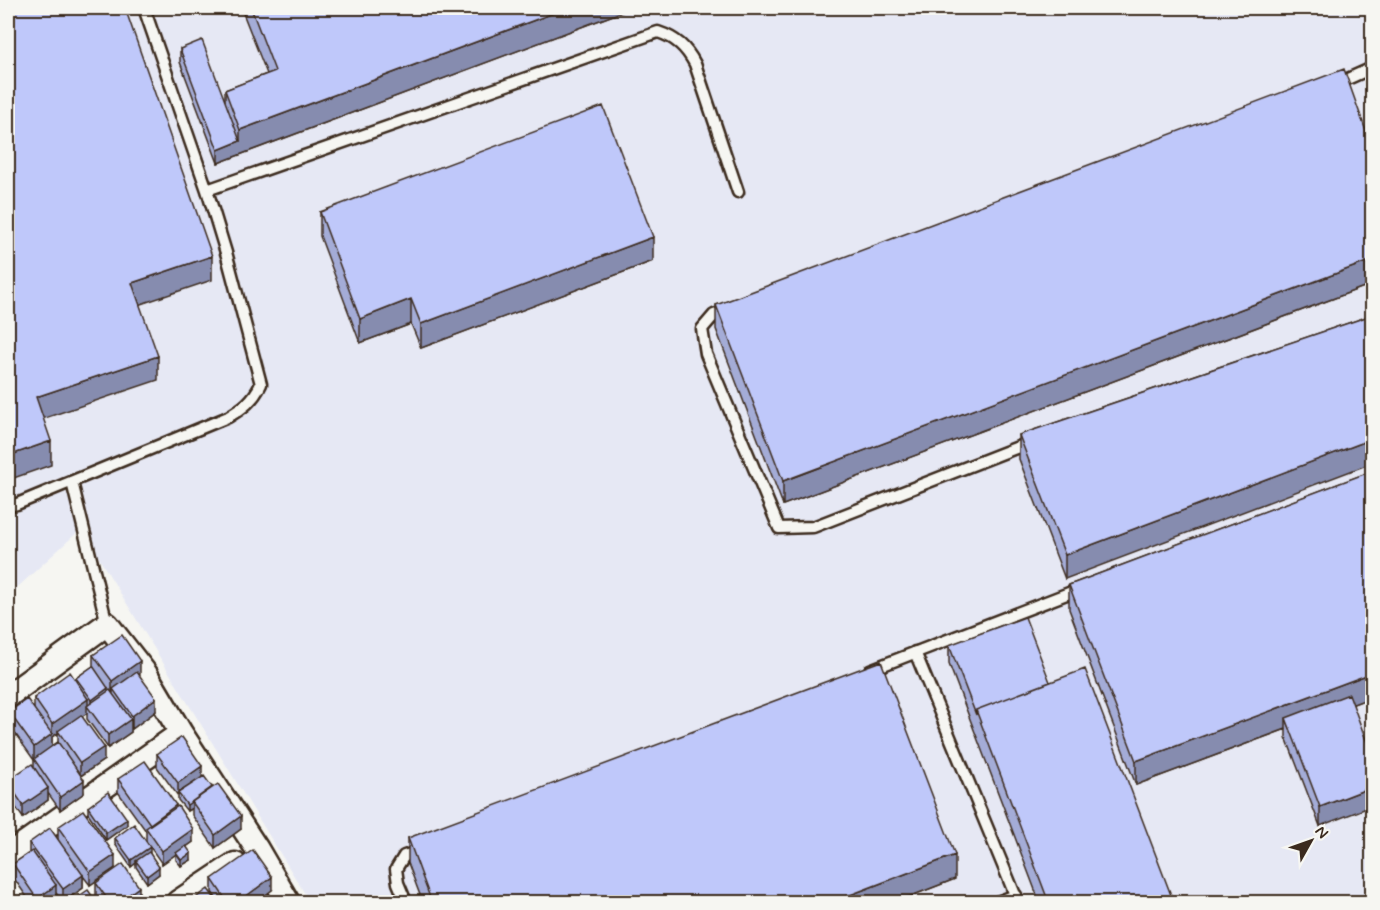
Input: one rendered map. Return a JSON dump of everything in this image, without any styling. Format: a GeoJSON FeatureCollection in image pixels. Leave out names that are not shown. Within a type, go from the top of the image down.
{"type":"FeatureCollection","features":[{"type":"Feature","properties":{"kind":"street"},"geometry":{"type":"LineString","coordinates":[[8,696],[107,624],[146,674],[288,903]]}},
{"type":"Feature","properties":{"kind":"street"},"geometry":{"type":"LineString","coordinates":[[8,855],[181,733]]}},
{"type":"Feature","properties":{"kind":"street"},"geometry":{"type":"LineString","coordinates":[[178,903],[256,849]]}},
{"type":"Feature","properties":{"kind":"lane"},"geometry":{"type":"LineString","coordinates":[[8,506],[228,417],[248,405],[261,384],[207,190],[144,8]]}},
{"type":"Feature","properties":{"kind":"lane"},"geometry":{"type":"LineString","coordinates":[[207,190],[658,32],[680,42],[695,64],[738,192]]}},
{"type":"Feature","properties":{"kind":"lane"},"geometry":{"type":"LineString","coordinates":[[1327,88],[1372,68]]}},
{"type":"Feature","properties":{"kind":"lane"},"geometry":{"type":"LineString","coordinates":[[737,307],[714,315],[702,329],[706,354],[779,528],[813,527],[1038,440]]}},
{"type":"Feature","properties":{"kind":"lane"},"geometry":{"type":"LineString","coordinates":[[72,482],[107,624]]}},
{"type":"Feature","properties":{"kind":"lane"},"geometry":{"type":"LineString","coordinates":[[859,674],[1093,584]]}},
{"type":"Feature","properties":{"kind":"lane"},"geometry":{"type":"LineString","coordinates":[[915,652],[1017,899],[997,903]]}},
{"type":"Feature","properties":{"kind":"lane"},"geometry":{"type":"LineString","coordinates":[[406,903],[398,883],[396,869],[404,856],[426,848]]}},
{"type":"Feature","properties":{"kind":"shaded area"},"geometry":{"type":"Polygon","coordinates":[[[8,8],[1372,8],[1372,902],[310,902],[81,529],[8,596],[8,8]]]}},
{"type":"Feature","properties":{"kind":"building"},"geometry":{"type":"Polygon","coordinates":[[[8,8],[125,8],[212,256],[132,283],[158,356],[36,397],[51,441],[8,456],[8,8]]]}},
{"type":"Feature","properties":{"kind":"building"},"geometry":{"type":"Polygon","coordinates":[[[251,8],[567,8],[240,130],[225,90],[275,71],[251,8]]]}},
{"type":"Feature","properties":{"kind":"building"},"geometry":{"type":"Polygon","coordinates":[[[202,40],[240,141],[218,150],[180,49],[202,40]]]}},
{"type":"Feature","properties":{"kind":"building"},"geometry":{"type":"Polygon","coordinates":[[[1344,69],[1372,148],[1372,260],[783,481],[716,305],[1344,69]]]}},
{"type":"Feature","properties":{"kind":"building"},"geometry":{"type":"Polygon","coordinates":[[[603,106],[653,237],[421,324],[411,299],[360,319],[320,212],[603,106]]]}},
{"type":"Feature","properties":{"kind":"building"},"geometry":{"type":"Polygon","coordinates":[[[1372,315],[1372,439],[1065,555],[1019,435],[1372,315]]]}},
{"type":"Feature","properties":{"kind":"building"},"geometry":{"type":"Polygon","coordinates":[[[1372,471],[1372,673],[1136,761],[1069,585],[1372,471]]]}},
{"type":"Feature","properties":{"kind":"building"},"geometry":{"type":"Polygon","coordinates":[[[1025,617],[1050,682],[976,710],[976,715],[949,645],[1025,617]]]}},
{"type":"Feature","properties":{"kind":"building"},"geometry":{"type":"Polygon","coordinates":[[[122,635],[140,661],[112,681],[93,655],[122,635]]]}},
{"type":"Feature","properties":{"kind":"building"},"geometry":{"type":"Polygon","coordinates":[[[881,661],[955,855],[829,903],[432,903],[408,838],[881,661]]]}},
{"type":"Feature","properties":{"kind":"building"},"geometry":{"type":"Polygon","coordinates":[[[93,666],[108,688],[92,700],[76,678],[93,666]]]}},
{"type":"Feature","properties":{"kind":"building"},"geometry":{"type":"Polygon","coordinates":[[[1085,669],[1174,903],[1049,903],[976,710],[1085,669]]]}},
{"type":"Feature","properties":{"kind":"building"},"geometry":{"type":"Polygon","coordinates":[[[70,672],[88,699],[52,724],[34,698],[70,672]]]}},
{"type":"Feature","properties":{"kind":"building"},"geometry":{"type":"Polygon","coordinates":[[[137,672],[156,698],[132,716],[113,689],[137,672]]]}},
{"type":"Feature","properties":{"kind":"building"},"geometry":{"type":"Polygon","coordinates":[[[110,690],[131,719],[108,735],[87,706],[110,690]]]}},
{"type":"Feature","properties":{"kind":"building"},"geometry":{"type":"Polygon","coordinates":[[[1349,694],[1372,756],[1372,787],[1320,807],[1286,718],[1349,694]]]}},
{"type":"Feature","properties":{"kind":"building"},"geometry":{"type":"Polygon","coordinates":[[[27,699],[52,734],[34,747],[9,712],[27,699]]]}},
{"type":"Feature","properties":{"kind":"building"},"geometry":{"type":"Polygon","coordinates":[[[81,715],[104,747],[80,763],[58,731],[81,715]]]}},
{"type":"Feature","properties":{"kind":"building"},"geometry":{"type":"Polygon","coordinates":[[[182,737],[202,766],[178,783],[157,754],[182,737]]]}},
{"type":"Feature","properties":{"kind":"building"},"geometry":{"type":"Polygon","coordinates":[[[58,742],[84,780],[60,797],[34,759],[58,742]]]}},
{"type":"Feature","properties":{"kind":"building"},"geometry":{"type":"Polygon","coordinates":[[[8,748],[14,757],[8,762],[8,748]]]}},
{"type":"Feature","properties":{"kind":"building"},"geometry":{"type":"Polygon","coordinates":[[[145,761],[176,805],[150,824],[118,779],[145,761]]]}},
{"type":"Feature","properties":{"kind":"building"},"geometry":{"type":"Polygon","coordinates":[[[32,764],[48,788],[23,805],[8,780],[32,764]]]}},
{"type":"Feature","properties":{"kind":"building"},"geometry":{"type":"Polygon","coordinates":[[[204,776],[212,787],[187,805],[178,793],[204,776]]]}},
{"type":"Feature","properties":{"kind":"building"},"geometry":{"type":"Polygon","coordinates":[[[218,784],[241,816],[215,835],[192,802],[218,784]]]}},
{"type":"Feature","properties":{"kind":"building"},"geometry":{"type":"Polygon","coordinates":[[[108,792],[127,819],[106,833],[88,807],[108,792]]]}},
{"type":"Feature","properties":{"kind":"building"},"geometry":{"type":"Polygon","coordinates":[[[8,798],[14,806],[8,811],[8,798]]]}},
{"type":"Feature","properties":{"kind":"building"},"geometry":{"type":"Polygon","coordinates":[[[178,806],[193,829],[162,851],[146,828],[178,806]]]}},
{"type":"Feature","properties":{"kind":"building"},"geometry":{"type":"Polygon","coordinates":[[[83,810],[115,855],[90,872],[58,827],[83,810]]]}},
{"type":"Feature","properties":{"kind":"building"},"geometry":{"type":"Polygon","coordinates":[[[134,824],[150,847],[131,860],[115,838],[134,824]]]}},
{"type":"Feature","properties":{"kind":"building"},"geometry":{"type":"Polygon","coordinates":[[[50,828],[83,875],[63,889],[29,843],[50,828]]]}},
{"type":"Feature","properties":{"kind":"building"},"geometry":{"type":"Polygon","coordinates":[[[186,846],[191,853],[181,860],[176,853],[186,846]]]}},
{"type":"Feature","properties":{"kind":"building"},"geometry":{"type":"Polygon","coordinates":[[[253,850],[272,877],[237,903],[228,903],[212,879],[253,850]]]}},
{"type":"Feature","properties":{"kind":"building"},"geometry":{"type":"Polygon","coordinates":[[[32,851],[56,885],[37,899],[13,864],[32,851]]]}},
{"type":"Feature","properties":{"kind":"building"},"geometry":{"type":"Polygon","coordinates":[[[149,852],[159,867],[147,876],[136,861],[149,852]]]}},
{"type":"Feature","properties":{"kind":"building"},"geometry":{"type":"Polygon","coordinates":[[[123,864],[139,887],[117,903],[110,903],[96,883],[123,864]]]}},
{"type":"Feature","properties":{"kind":"building"},"geometry":{"type":"Polygon","coordinates":[[[208,889],[218,903],[189,903],[208,889]]]}},
{"type":"Feature","properties":{"kind":"building"},"geometry":{"type":"Polygon","coordinates":[[[88,890],[97,903],[78,903],[75,899],[88,890]]]}},
{"type":"Feature","properties":{"kind":"building"},"geometry":{"type":"Polygon","coordinates":[[[59,898],[62,903],[52,903],[59,898]]]}}]}
